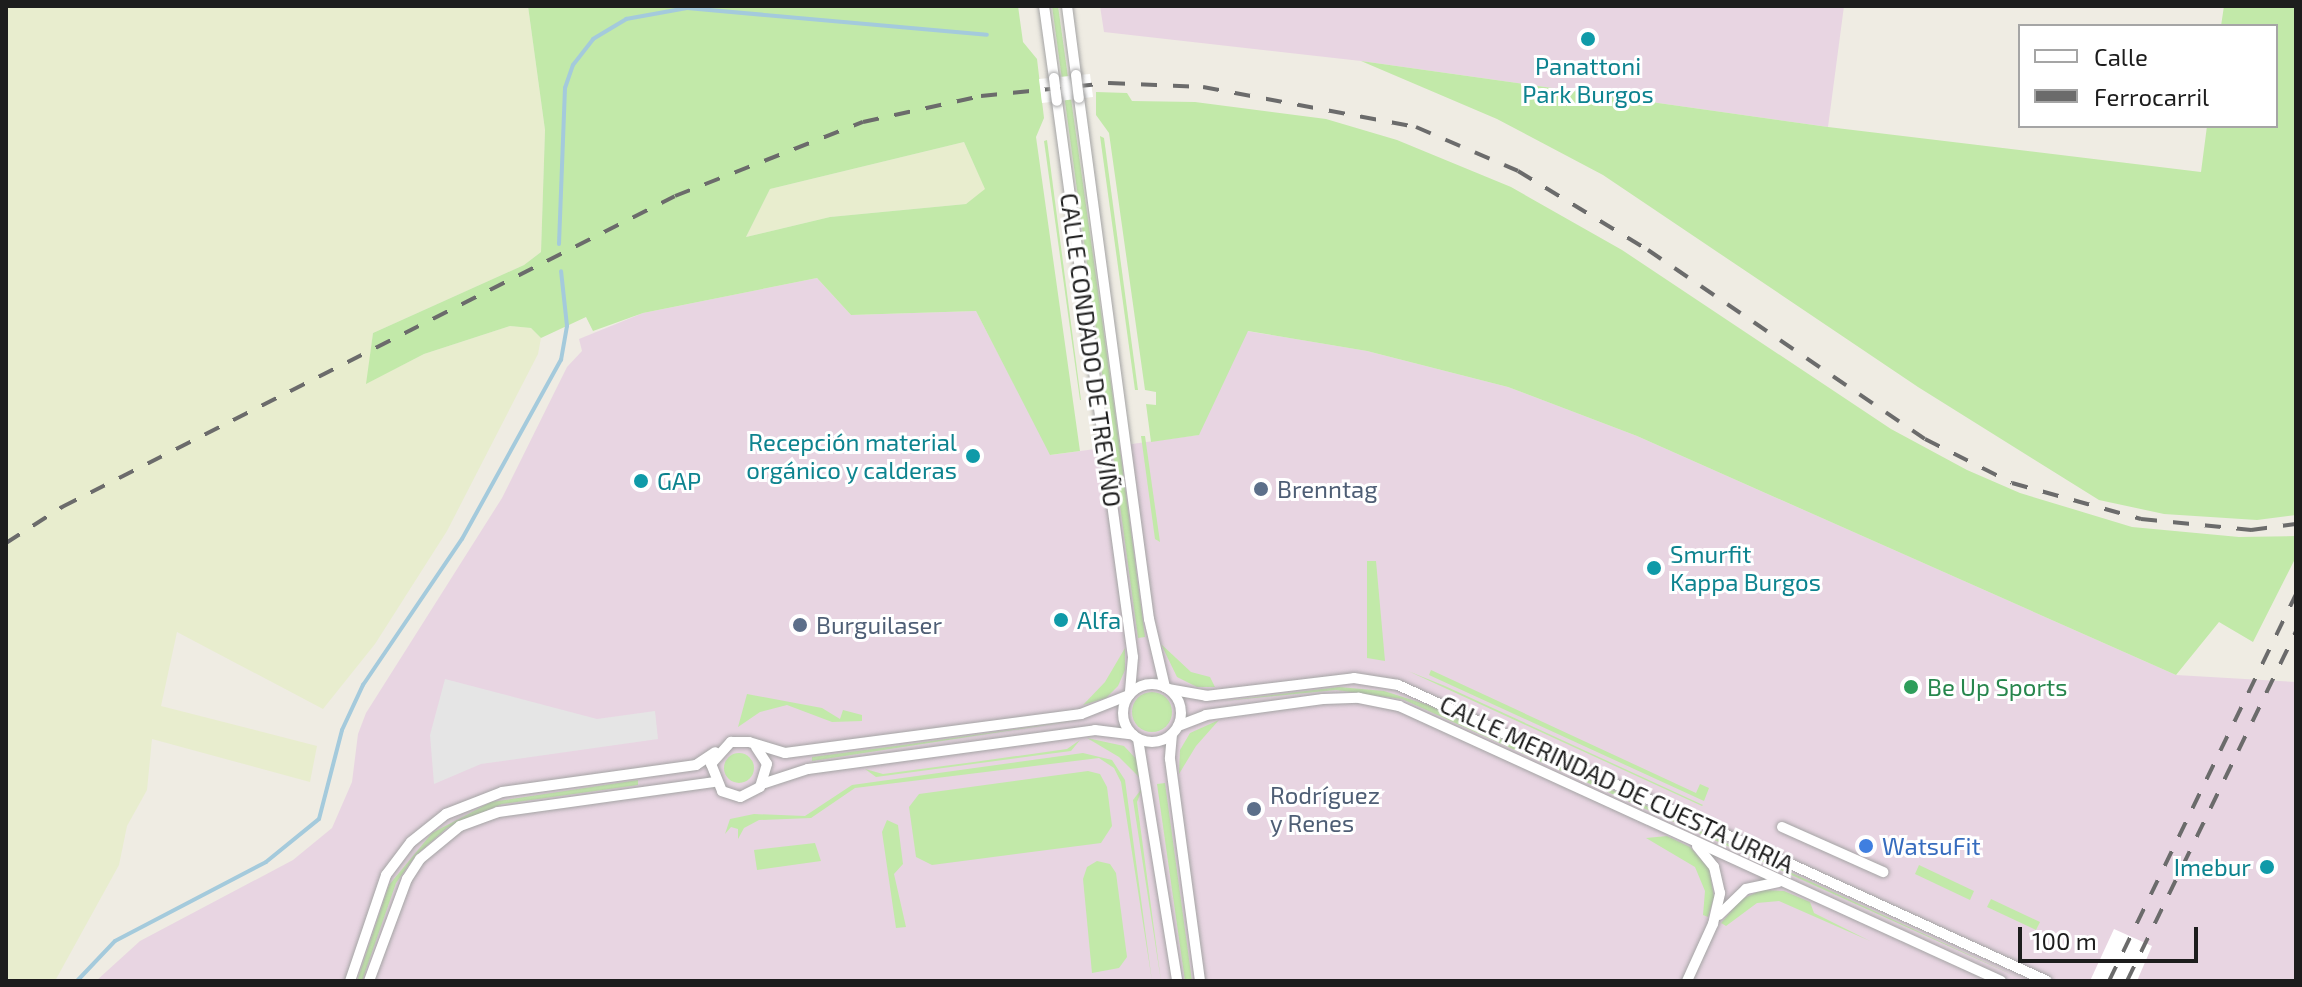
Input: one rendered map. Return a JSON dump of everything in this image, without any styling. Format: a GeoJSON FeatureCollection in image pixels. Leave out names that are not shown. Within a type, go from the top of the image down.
{"type":"FeatureCollection","features":[{"type":"Feature","properties":{"kind":"street","name":"CALLE CONDADO DE TREVIÑO"},"geometry":{"type":"LineString","coordinates":[[1044,6],[1133,657],[1130,694]]}},
{"type":"Feature","properties":{"kind":"street","name":"CALLE CONDADO DE TREVIÑO"},"geometry":{"type":"LineString","coordinates":[[1067,6],[1152,641],[1167,688]]}},
{"type":"Feature","properties":{"kind":"street","name":"CALLE MERINDAD DE CUESTA URRIA"},"geometry":{"type":"LineString","coordinates":[[1167,688],[1206,696],[1354,678],[1398,685],[2047,981]]}},
{"type":"Feature","properties":{"kind":"street"},"geometry":{"type":"LineString","coordinates":[[350,981],[386,875],[411,842],[446,814],[502,792],[696,765],[720,748],[741,741],[785,753],[1081,714],[1145,685],[1167,688],[1180,707],[1170,759],[1200,981]]}},
{"type":"Feature","properties":{"kind":"street"},"geometry":{"type":"LineString","coordinates":[[1130,694],[1123,715],[1135,737],[1177,981]]}},
{"type":"Feature","properties":{"kind":"street","name":"CALLE MERINDAD DE CUESTA URRIA"},"geometry":{"type":"LineString","coordinates":[[1175,730],[1209,714],[1323,699],[1384,702],[2001,981]]}},
{"type":"Feature","properties":{"kind":"street"},"geometry":{"type":"LineString","coordinates":[[720,748],[711,764],[714,782],[733,796],[760,787],[775,776],[808,769],[1095,730],[1158,742],[1175,730]]}},
{"type":"Feature","properties":{"kind":"street"},"geometry":{"type":"LineString","coordinates":[[756,747],[767,764],[760,787]]}},
{"type":"Feature","properties":{"kind":"street"},"geometry":{"type":"LineString","coordinates":[[369,981],[407,879],[420,859],[460,826],[498,812],[714,782]]}},
{"type":"Feature","properties":{"kind":"street"},"geometry":{"type":"LineString","coordinates":[[1782,827],[1883,872]]}},
{"type":"Feature","properties":{"kind":"street"},"geometry":{"type":"LineString","coordinates":[[1686,837],[1717,873],[1720,893],[1713,924],[1687,981]]}},
{"type":"Feature","properties":{"kind":"street"},"geometry":{"type":"LineString","coordinates":[[1713,924],[1746,889],[1786,883]]}},
{"type":"Feature","properties":{"kind":"shaded area"},"geometry":{"type":"Polygon","coordinates":[[[1100,6],[1844,6],[1828,127],[1361,61],[1104,32],[1100,6]]]}},
{"type":"Feature","properties":{"kind":"shaded area"},"geometry":{"type":"Polygon","coordinates":[[[817,278],[851,315],[976,311],[1051,455],[1198,435],[1247,331],[1367,351],[1508,387],[1637,436],[2176,675],[2296,682],[2296,981],[96,981],[140,941],[293,860],[332,828],[352,782],[358,734],[366,713],[502,498],[567,367],[582,351],[579,339],[643,313],[817,278]]]}},
{"type":"Feature","properties":{"kind":"shaded area"},"geometry":{"type":"Polygon","coordinates":[[[445,679],[597,719],[655,711],[658,739],[481,764],[434,784],[430,735],[445,679]]]}},
{"type":"Feature","properties":{"kind":"green space"},"geometry":{"type":"Polygon","coordinates":[[[6,6],[528,6],[545,130],[541,252],[524,265],[373,333],[367,383],[424,354],[510,326],[531,328],[541,338],[538,354],[447,531],[375,644],[323,709],[177,632],[161,706],[317,746],[310,782],[152,739],[147,790],[127,826],[119,865],[55,981],[6,981],[6,6]]]}},
{"type":"Feature","properties":{"kind":"green space"},"geometry":{"type":"Polygon","coordinates":[[[528,6],[1018,6],[1023,42],[1037,59],[1044,118],[1036,137],[1080,451],[1050,455],[976,311],[851,315],[817,278],[643,313],[593,331],[586,317],[541,338],[531,328],[510,326],[424,354],[366,384],[373,333],[524,265],[541,252],[545,130],[528,6]],[[964,142],[770,189],[746,237],[830,217],[966,204],[985,189],[964,142]]]}},
{"type":"Feature","properties":{"kind":"green space"},"geometry":{"type":"Polygon","coordinates":[[[1052,6],[1058,6],[1115,412],[1145,637],[1138,638],[1052,6]]]}},
{"type":"Feature","properties":{"kind":"green space"},"geometry":{"type":"Polygon","coordinates":[[[2224,6],[2296,6],[2296,515],[2257,520],[2164,514],[2099,500],[1918,387],[1603,175],[1497,119],[1361,61],[1828,127],[2201,172],[2207,128],[2278,128],[2278,24],[2221,24],[2224,6]]]}},
{"type":"Feature","properties":{"kind":"green space"},"geometry":{"type":"Polygon","coordinates":[[[1096,92],[1127,93],[1132,101],[1195,102],[1326,119],[1397,140],[1511,187],[1622,250],[1891,429],[1967,470],[2020,493],[2132,527],[2239,537],[2296,536],[2296,557],[2253,642],[2219,622],[2176,675],[1637,436],[1508,387],[1367,351],[1248,331],[1199,435],[1151,442],[1146,404],[1156,405],[1156,392],[1145,390],[1109,133],[1096,115],[1096,92]]]}},
{"type":"Feature","properties":{"kind":"green space"},"geometry":{"type":"Polygon","coordinates":[[[1100,136],[1104,138],[1138,390],[1135,390],[1100,136]]]}},
{"type":"Feature","properties":{"kind":"green space"},"geometry":{"type":"Polygon","coordinates":[[[1047,140],[1081,400],[1044,141],[1047,140]]]}},
{"type":"Feature","properties":{"kind":"green space"},"geometry":{"type":"Polygon","coordinates":[[[964,142],[986,190],[966,204],[830,217],[746,237],[770,189],[964,142]]]}},
{"type":"Feature","properties":{"kind":"green space"},"geometry":{"type":"Polygon","coordinates":[[[1141,436],[1145,436],[1160,542],[1155,539],[1141,436]]]}},
{"type":"Feature","properties":{"kind":"green space"},"geometry":{"type":"Polygon","coordinates":[[[1367,561],[1376,561],[1385,661],[1367,658],[1367,561]]]}},
{"type":"Feature","properties":{"kind":"green space"},"geometry":{"type":"Polygon","coordinates":[[[1161,644],[1191,672],[1210,677],[1215,687],[1197,687],[1177,677],[1161,644]]]}},
{"type":"Feature","properties":{"kind":"green space"},"geometry":{"type":"Polygon","coordinates":[[[1125,648],[1125,670],[1118,686],[1106,698],[1083,705],[1105,682],[1125,648]]]}},
{"type":"Feature","properties":{"kind":"green space"},"geometry":{"type":"Polygon","coordinates":[[[1431,670],[1696,793],[1700,784],[1709,788],[1704,801],[1429,675],[1431,670]]]}},
{"type":"Feature","properties":{"kind":"green space"},"geometry":{"type":"Polygon","coordinates":[[[1408,671],[1445,686],[1703,805],[1702,806],[1408,671]]]}},
{"type":"Feature","properties":{"kind":"green space"},"geometry":{"type":"Polygon","coordinates":[[[1339,687],[1384,691],[1428,705],[2026,981],[1402,699],[1336,690],[1223,701],[1339,687]]]}},
{"type":"Feature","properties":{"kind":"green space"},"geometry":{"type":"Polygon","coordinates":[[[1152,692],[1166,698],[1172,712],[1166,726],[1152,732],[1138,726],[1132,712],[1138,698],[1152,692]]]}},
{"type":"Feature","properties":{"kind":"green space"},"geometry":{"type":"Polygon","coordinates":[[[747,694],[822,708],[840,719],[843,710],[862,715],[862,721],[832,722],[787,705],[760,712],[738,727],[747,694]]]}},
{"type":"Feature","properties":{"kind":"green space"},"geometry":{"type":"Polygon","coordinates":[[[1079,720],[812,761],[812,757],[1079,720]]]}},
{"type":"Feature","properties":{"kind":"green space"},"geometry":{"type":"Polygon","coordinates":[[[1219,720],[1196,746],[1179,774],[1180,750],[1190,733],[1219,720]]]}},
{"type":"Feature","properties":{"kind":"green space"},"geometry":{"type":"Polygon","coordinates":[[[1087,738],[1124,746],[1138,761],[1142,780],[1119,757],[1087,738]]]}},
{"type":"Feature","properties":{"kind":"green space"},"geometry":{"type":"Polygon","coordinates":[[[1080,740],[1071,751],[876,777],[865,769],[883,774],[974,762],[1067,749],[1080,740]]]}},
{"type":"Feature","properties":{"kind":"green space"},"geometry":{"type":"Polygon","coordinates":[[[739,753],[750,757],[754,768],[750,779],[739,783],[728,779],[724,768],[728,757],[739,753]]]}},
{"type":"Feature","properties":{"kind":"green space"},"geometry":{"type":"Polygon","coordinates":[[[1083,753],[1112,760],[1125,780],[1152,981],[1121,782],[1114,768],[1099,758],[855,788],[811,818],[759,820],[744,828],[738,839],[738,829],[731,827],[725,834],[730,819],[754,814],[805,816],[852,785],[1083,753]]]}},
{"type":"Feature","properties":{"kind":"green space"},"geometry":{"type":"Polygon","coordinates":[[[1088,771],[1100,774],[1107,787],[1112,826],[1101,843],[932,865],[916,857],[909,807],[919,794],[1088,771]]]}},
{"type":"Feature","properties":{"kind":"green space"},"geometry":{"type":"Polygon","coordinates":[[[638,780],[638,785],[502,804],[447,828],[416,855],[396,883],[362,981],[357,981],[389,885],[432,833],[491,802],[638,780]]]}},
{"type":"Feature","properties":{"kind":"green space"},"geometry":{"type":"Polygon","coordinates":[[[1165,783],[1192,981],[1185,981],[1157,784],[1165,783]]]}},
{"type":"Feature","properties":{"kind":"green space"},"geometry":{"type":"Polygon","coordinates":[[[1143,787],[1137,802],[1161,981],[1133,800],[1143,787]]]}},
{"type":"Feature","properties":{"kind":"green space"},"geometry":{"type":"Polygon","coordinates":[[[887,820],[898,825],[903,864],[894,874],[906,927],[896,928],[882,832],[887,820]]]}},
{"type":"Feature","properties":{"kind":"green space"},"geometry":{"type":"Polygon","coordinates":[[[1667,836],[1690,847],[1709,869],[1714,897],[1708,917],[1703,915],[1705,891],[1695,867],[1646,838],[1667,836]]]}},
{"type":"Feature","properties":{"kind":"green space"},"geometry":{"type":"Polygon","coordinates":[[[815,843],[821,861],[757,870],[754,850],[815,843]]]}},
{"type":"Feature","properties":{"kind":"green space"},"geometry":{"type":"Polygon","coordinates":[[[1097,861],[1110,864],[1116,873],[1127,957],[1119,968],[1092,973],[1083,879],[1087,867],[1097,861]]]}},
{"type":"Feature","properties":{"kind":"green space"},"geometry":{"type":"Polygon","coordinates":[[[1919,865],[1974,891],[1970,900],[1915,874],[1919,865]]]}},
{"type":"Feature","properties":{"kind":"green space"},"geometry":{"type":"Polygon","coordinates":[[[1762,890],[1784,891],[1810,902],[1814,913],[1870,941],[1779,901],[1757,903],[1726,926],[1721,923],[1742,899],[1762,890]]]}},
{"type":"Feature","properties":{"kind":"green space"},"geometry":{"type":"Polygon","coordinates":[[[1991,899],[2040,922],[2036,930],[1987,907],[1991,899]]]}},
{"type":"Feature","properties":{"kind":"pier"},"geometry":{"type":"Polygon","coordinates":[[[1090,74],[1093,97],[1042,103],[1039,79],[1090,74]]]}},
{"type":"Feature","properties":{"kind":"pier"},"geometry":{"type":"Polygon","coordinates":[[[2114,929],[2152,946],[2137,981],[2090,981],[2114,929]]]}},
{"type":"Feature","properties":{"kind":"waterway"},"geometry":{"type":"LineString","coordinates":[[559,244],[565,88],[573,65],[593,39],[626,19],[687,8],[987,35]]}},
{"type":"Feature","properties":{"kind":"waterway"},"geometry":{"type":"LineString","coordinates":[[77,981],[115,941],[266,862],[319,819],[342,730],[363,685],[462,539],[561,360],[567,326],[561,271]]}},
{"type":"Feature","properties":{"kind":"railway"},"geometry":{"type":"LineString","coordinates":[[6,543],[62,507],[675,196],[863,122],[981,96],[1109,83],[1203,87],[1416,127],[1518,171],[1648,250],[1925,439],[2012,483],[2141,519],[2251,530],[2296,524]]}},
{"type":"Feature","properties":{"kind":"railway"},"geometry":{"type":"LineString","coordinates":[[2109,981],[2296,595]]}},
{"type":"Feature","properties":{"kind":"railway"},"geometry":{"type":"LineString","coordinates":[[2127,981],[2296,632]]}},
{"type":"Feature","properties":{"kind":"place","name":"Panattoni Park Burgos"},"geometry":{"type":"Point","coordinates":[1588,39]}},
{"type":"Feature","properties":{"kind":"place","name":"Recepción material orgánico y calderas"},"geometry":{"type":"Point","coordinates":[973,456]}},
{"type":"Feature","properties":{"kind":"place","name":"GAP"},"geometry":{"type":"Point","coordinates":[641,481]}},
{"type":"Feature","properties":{"kind":"place","name":"Brenntag"},"geometry":{"type":"Point","coordinates":[1261,489]}},
{"type":"Feature","properties":{"kind":"place","name":"Smurfit Kappa Burgos"},"geometry":{"type":"Point","coordinates":[1654,568]}},
{"type":"Feature","properties":{"kind":"place","name":"Alfa"},"geometry":{"type":"Point","coordinates":[1061,620]}},
{"type":"Feature","properties":{"kind":"place","name":"Burguilaser"},"geometry":{"type":"Point","coordinates":[800,625]}},
{"type":"Feature","properties":{"kind":"place","name":"Be Up Sports"},"geometry":{"type":"Point","coordinates":[1911,687]}},
{"type":"Feature","properties":{"kind":"place","name":"Rodríguez y Renes"},"geometry":{"type":"Point","coordinates":[1254,809]}},
{"type":"Feature","properties":{"kind":"place","name":"WatsuFit"},"geometry":{"type":"Point","coordinates":[1866,846]}},
{"type":"Feature","properties":{"kind":"place","name":"Imebur"},"geometry":{"type":"Point","coordinates":[2267,867]}}]}
